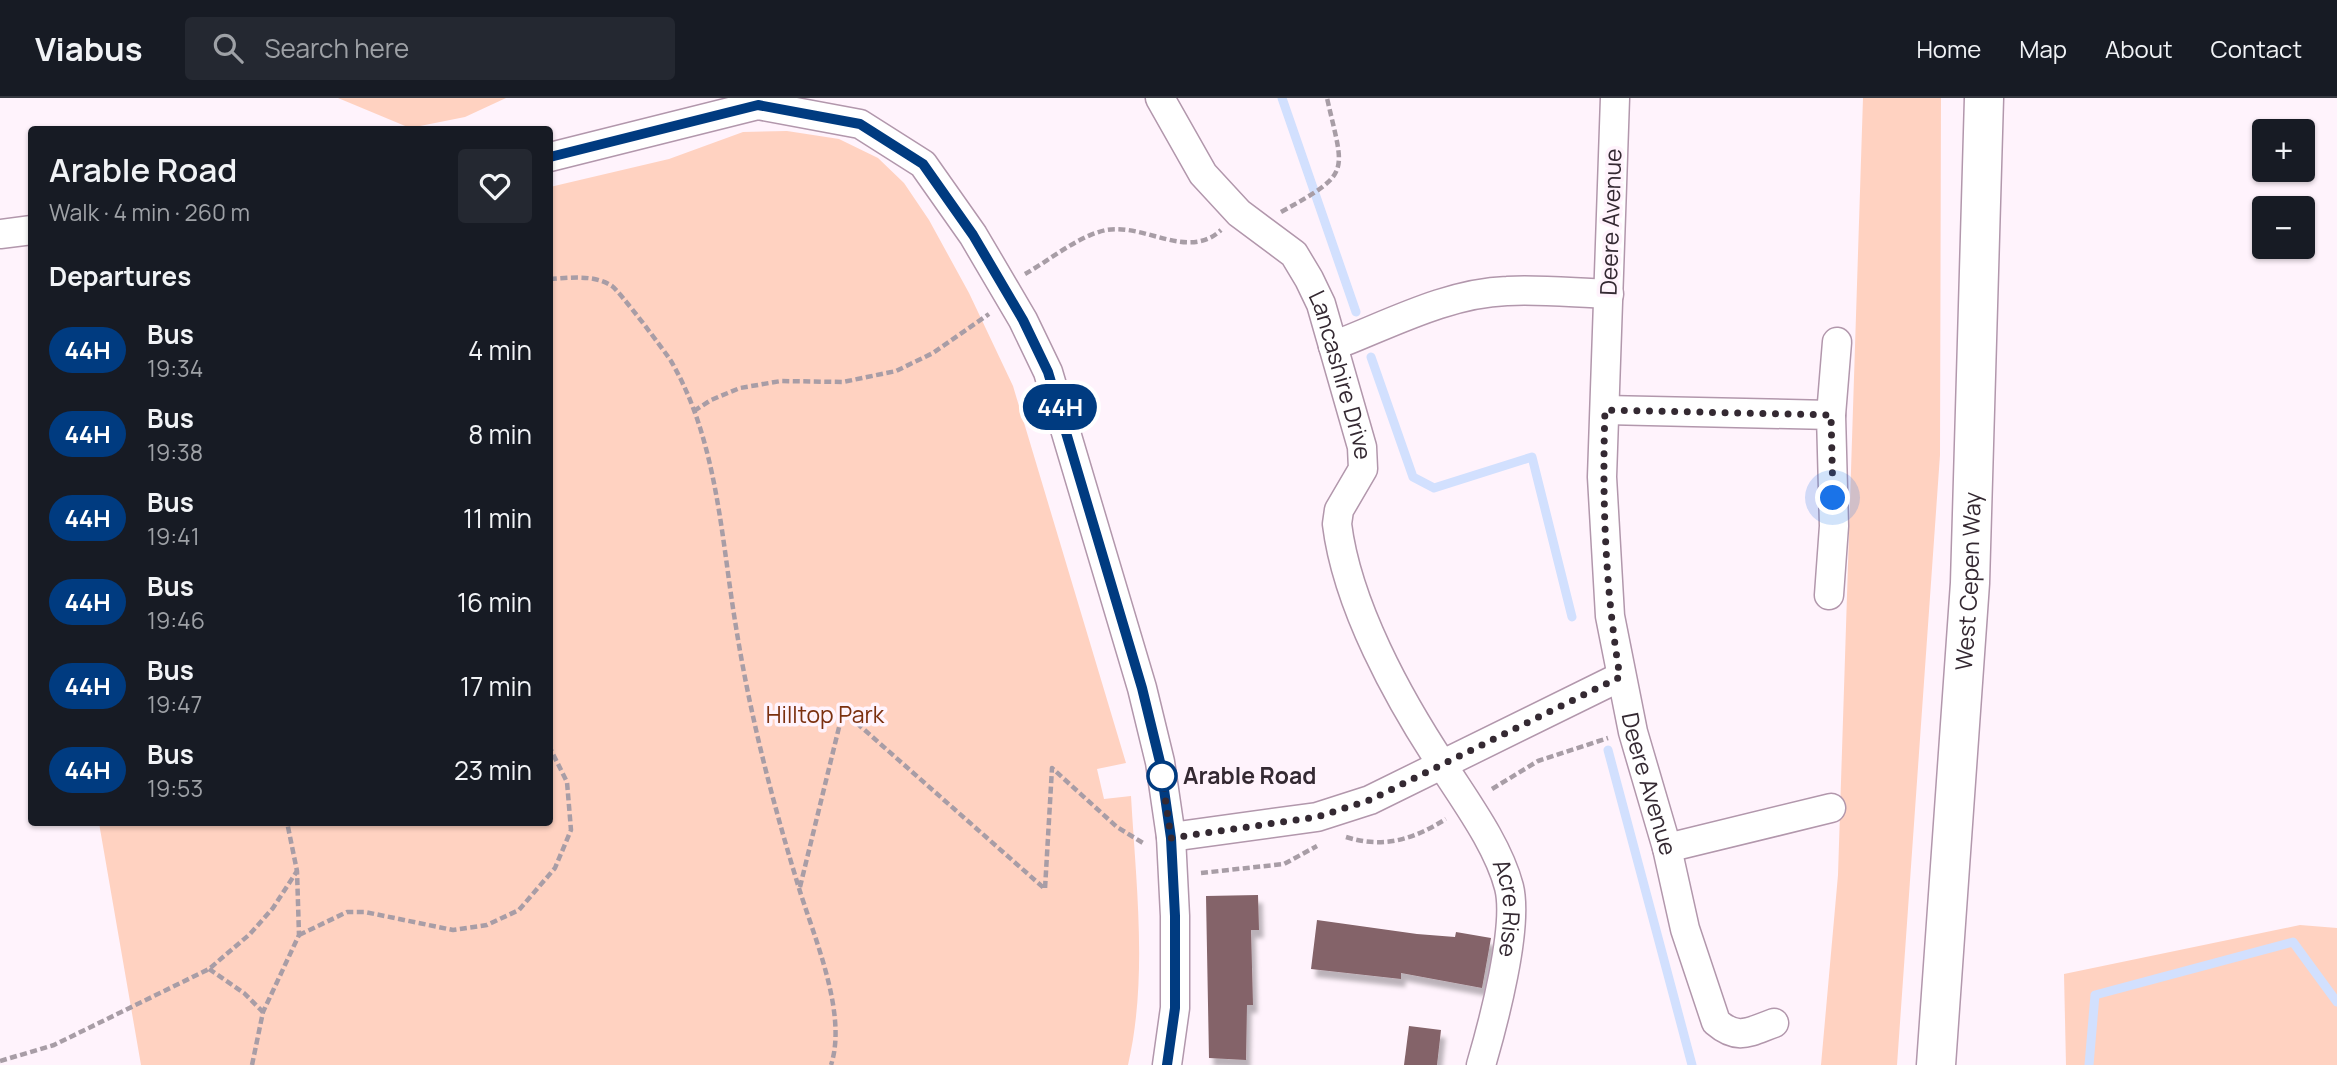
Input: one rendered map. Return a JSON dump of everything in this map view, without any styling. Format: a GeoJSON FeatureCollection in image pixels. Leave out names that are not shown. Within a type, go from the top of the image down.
{"type":"FeatureCollection","features":[{"type":"Feature","properties":{"kind":"highway","name":"West Cepen Way"},"geometry":{"type":"LineString","coordinates":[[1937,1065],[1970,583],[1984,98]]}},
{"type":"Feature","properties":{"kind":"street","name":"Lancashire Drive"},"geometry":{"type":"LineString","coordinates":[[1160,98],[1203,174],[1239,213],[1294,254],[1321,304],[1362,447],[1363,469],[1339,510],[1338,537],[1365,624],[1387,673],[1442,765]]}},
{"type":"Feature","properties":{"kind":"street","name":"Deere Avenue"},"geometry":{"type":"LineString","coordinates":[[1615,98],[1602,477],[1610,616],[1620,677],[1667,848],[1685,929],[1716,1023],[1728,1033],[1744,1034],[1774,1023]]}},
{"type":"Feature","properties":{"kind":"street"},"geometry":{"type":"LineString","coordinates":[[553,156],[758,105],[860,124],[923,164],[973,235],[1048,372],[1069,435],[1142,688],[1160,762],[1171,838],[1175,1008],[1167,1065]]}},
{"type":"Feature","properties":{"kind":"street"},"geometry":{"type":"LineString","coordinates":[[0,234],[28,230]]}},
{"type":"Feature","properties":{"kind":"street"},"geometry":{"type":"LineString","coordinates":[[1333,346],[1434,307],[1471,296],[1506,290],[1608,294]]}},
{"type":"Feature","properties":{"kind":"street"},"geometry":{"type":"LineString","coordinates":[[1829,595],[1834,526],[1831,415],[1837,342]]}},
{"type":"Feature","properties":{"kind":"street"},"geometry":{"type":"LineString","coordinates":[[1605,410],[1831,415]]}},
{"type":"Feature","properties":{"kind":"street"},"geometry":{"type":"LineString","coordinates":[[1171,838],[1317,817],[1370,800],[1620,677]]}},
{"type":"Feature","properties":{"kind":"street","name":"Acre Rise"},"geometry":{"type":"LineString","coordinates":[[1442,765],[1499,861],[1509,889],[1508,939],[1494,1020],[1481,1065]]}},
{"type":"Feature","properties":{"kind":"street"},"geometry":{"type":"LineString","coordinates":[[1667,848],[1831,808]]}},
{"type":"Feature","properties":{"kind":"path"},"geometry":{"type":"LineString","coordinates":[[1298,202],[1331,183],[1339,171],[1339,153],[1328,98]]}},
{"type":"Feature","properties":{"kind":"path"},"geometry":{"type":"LineString","coordinates":[[694,411],[711,400],[740,388],[781,381],[843,382],[896,371],[933,353],[1007,293],[1080,242],[1106,230],[1135,231],[1195,244],[1215,236],[1239,213]]}},
{"type":"Feature","properties":{"kind":"path"},"geometry":{"type":"LineString","coordinates":[[553,279],[585,277],[611,286],[670,360],[694,411],[717,493],[736,628],[769,790],[827,973],[834,1016],[831,1065]]}},
{"type":"Feature","properties":{"kind":"path"},"geometry":{"type":"LineString","coordinates":[[799,889],[843,710],[1045,890],[1052,768],[1117,827],[1144,843]]}},
{"type":"Feature","properties":{"kind":"path"},"geometry":{"type":"LineString","coordinates":[[299,935],[347,912],[365,912],[453,930],[487,925],[519,910],[555,868],[571,830],[567,782],[553,754]]}},
{"type":"Feature","properties":{"kind":"path"},"geometry":{"type":"LineString","coordinates":[[252,1065],[264,1012],[299,935],[297,871],[288,826]]}},
{"type":"Feature","properties":{"kind":"path"},"geometry":{"type":"LineString","coordinates":[[0,1060],[54,1045],[209,969],[250,934],[273,908],[297,871]]}},
{"type":"Feature","properties":{"kind":"path"},"geometry":{"type":"LineString","coordinates":[[209,969],[244,993],[264,1012]]}},
{"type":"Feature","properties":{"kind":"green space"},"geometry":{"type":"Polygon","coordinates":[[[338,98],[506,98],[465,117],[420,126],[405,126],[338,98]]]}},
{"type":"Feature","properties":{"kind":"green space"},"geometry":{"type":"Polygon","coordinates":[[[1863,98],[1941,98],[1940,455],[1897,1065],[1821,1065],[1838,875],[1863,98]]]}},
{"type":"Feature","properties":{"kind":"green space","name":"Hilltop Park"},"geometry":{"type":"Polygon","coordinates":[[[787,131],[839,139],[878,158],[904,183],[929,220],[969,293],[1013,386],[1126,763],[1097,769],[1104,799],[1131,796],[1138,897],[1139,965],[1138,999],[1128,1065],[141,1065],[100,826],[553,826],[553,186],[669,159],[743,132],[787,131]]]}},
{"type":"Feature","properties":{"kind":"green space"},"geometry":{"type":"Polygon","coordinates":[[[2300,925],[2337,928],[2337,1065],[2066,1065],[2064,974],[2300,925]]]}},
{"type":"Feature","properties":{"kind":"building"},"geometry":{"type":"Polygon","coordinates":[[[1258,895],[1259,930],[1251,930],[1253,1005],[1247,1005],[1246,1060],[1209,1058],[1206,896],[1258,895]]]}},
{"type":"Feature","properties":{"kind":"building"},"geometry":{"type":"Polygon","coordinates":[[[1317,920],[1417,934],[1455,937],[1456,932],[1491,938],[1482,988],[1401,973],[1401,979],[1311,969],[1317,920]]]}},
{"type":"Feature","properties":{"kind":"building"},"geometry":{"type":"Polygon","coordinates":[[[1409,1026],[1441,1030],[1437,1065],[1404,1065],[1409,1026]]]}},
{"type":"Feature","properties":{"kind":"waterway"},"geometry":{"type":"LineString","coordinates":[[1282,98],[1356,312]]}},
{"type":"Feature","properties":{"kind":"waterway"},"geometry":{"type":"LineString","coordinates":[[1371,357],[1413,477],[1434,488],[1532,457],[1572,617]]}},
{"type":"Feature","properties":{"kind":"waterway"},"geometry":{"type":"LineString","coordinates":[[1608,750],[1692,1065]]}},
{"type":"Feature","properties":{"kind":"waterway"},"geometry":{"type":"LineString","coordinates":[[2089,1065],[2095,995],[2293,942],[2337,1002]]}},
{"type":"Feature","properties":{"kind":"bus line","name":"44H"},"geometry":{"type":"LineString","coordinates":[[553,156],[758,105],[860,124],[923,164],[973,235],[1023,320],[1048,372],[1069,435],[1142,688],[1160,762],[1171,838],[1175,916],[1175,1008],[1167,1065]]}},
{"type":"Feature","properties":{"kind":"place","name":"Arable Road"},"geometry":{"type":"Point","coordinates":[1162,776]}},
{"type":"Feature","properties":{"kind":"route"},"geometry":{"type":"LineString","coordinates":[[1162,776],[1171,838],[1317,817],[1370,800],[1620,677],[1610,616],[1602,477],[1605,410],[1831,415],[1833,498]]}}]}
